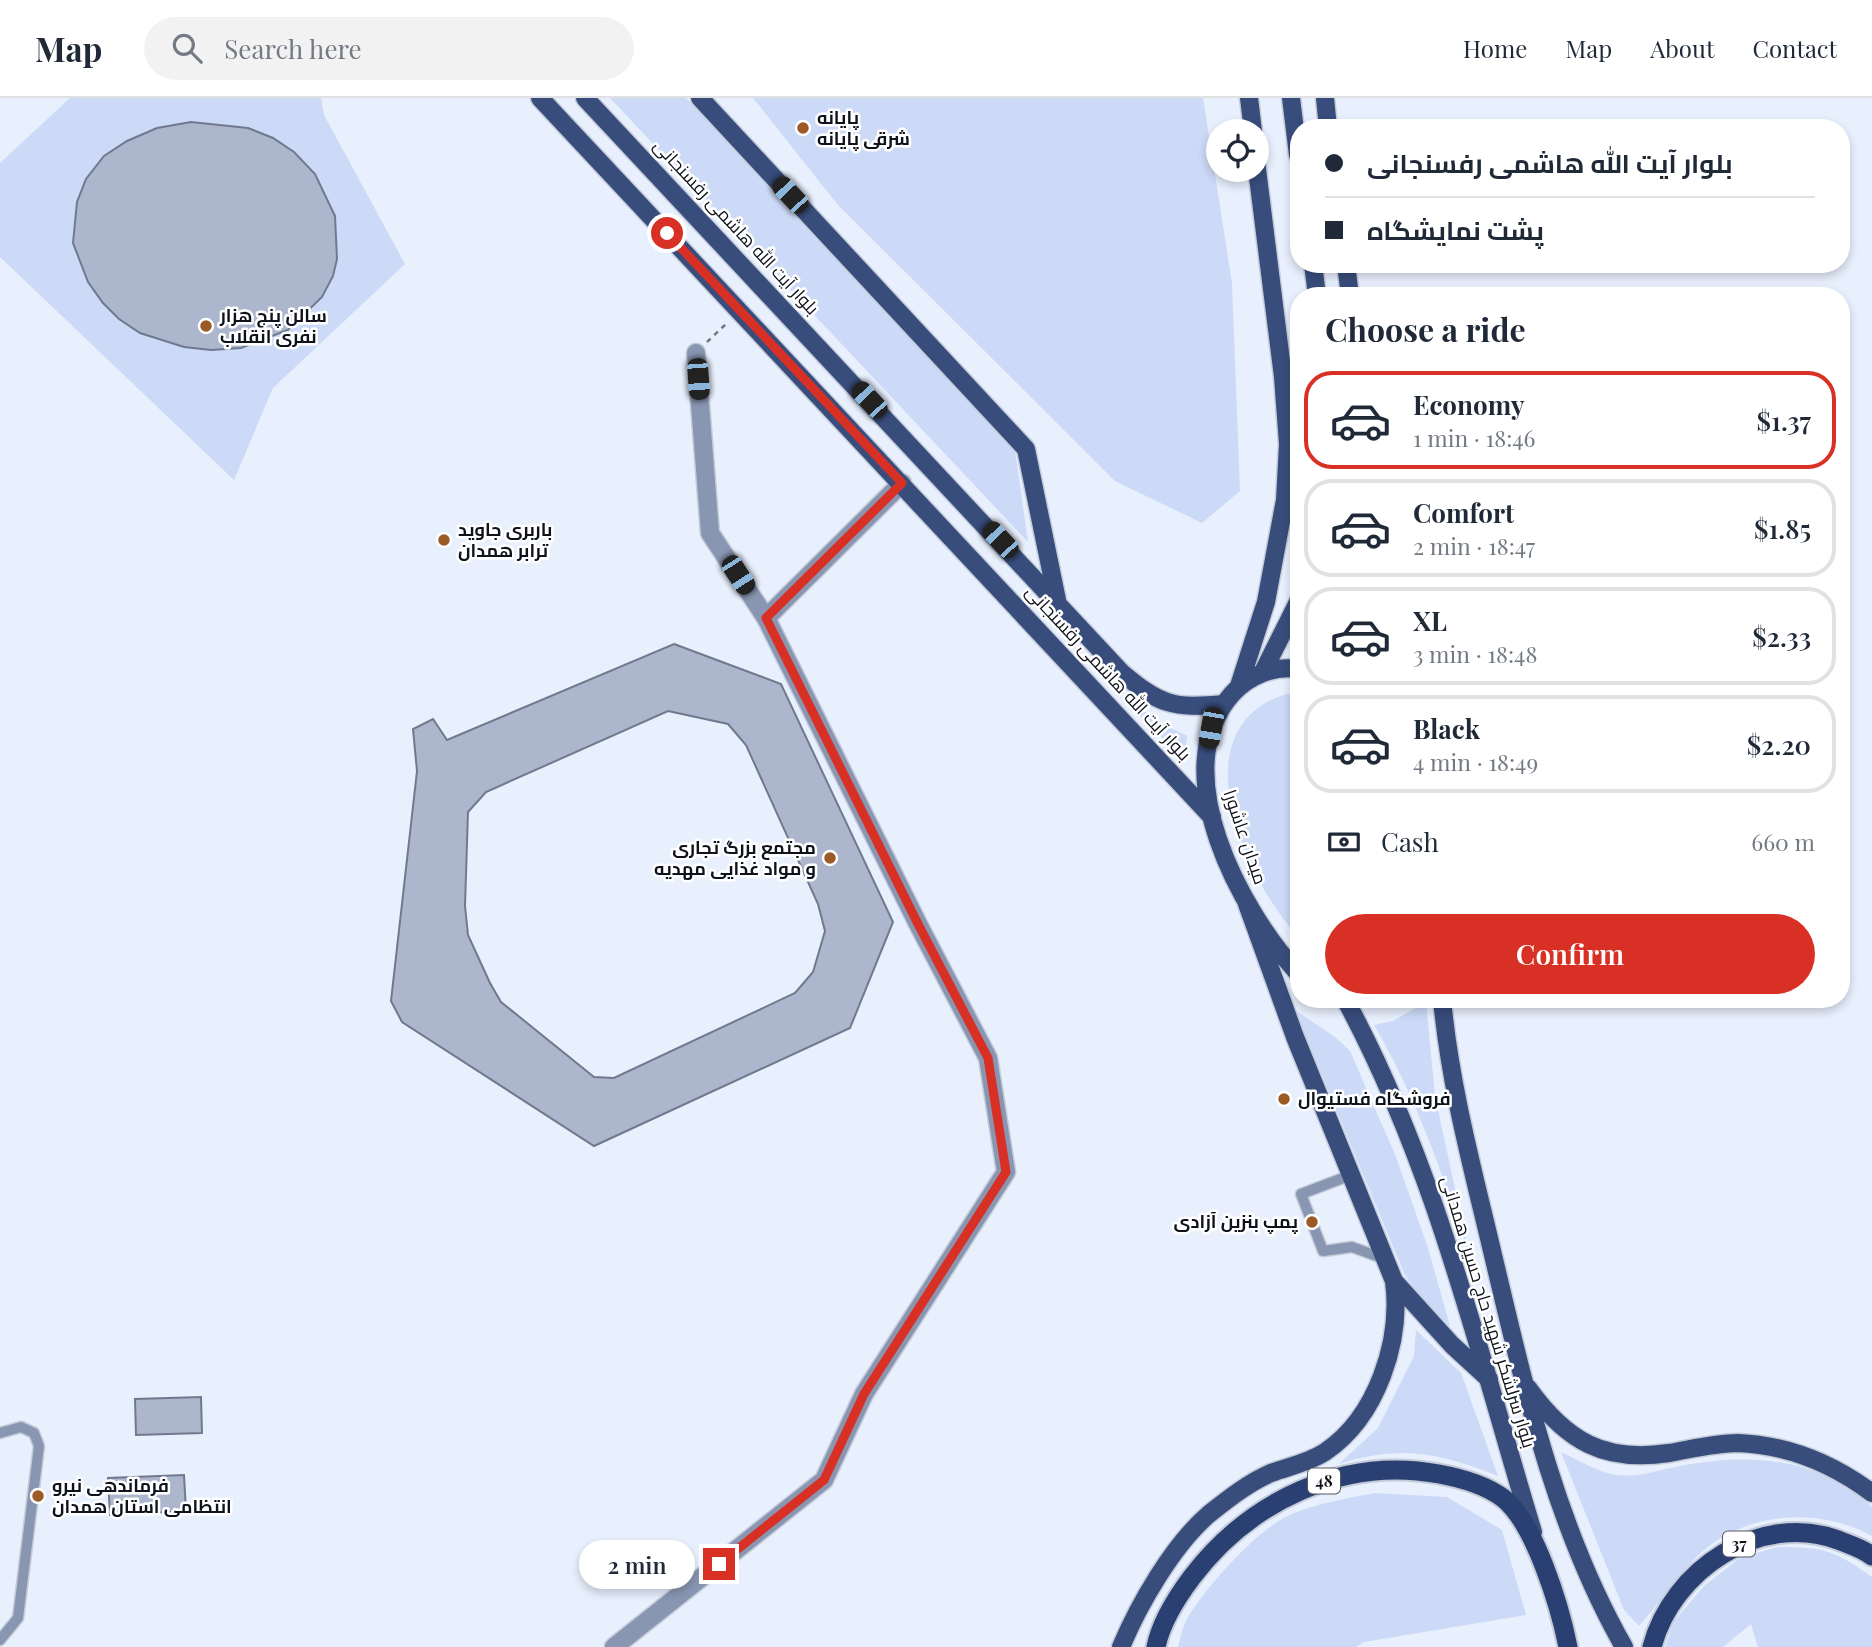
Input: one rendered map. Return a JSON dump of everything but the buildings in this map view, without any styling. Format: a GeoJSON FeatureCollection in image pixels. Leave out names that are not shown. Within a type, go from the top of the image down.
{"type":"FeatureCollection","features":[{"type":"Feature","properties":{"kind":"highway","name":"48"},"geometry":{"type":"LineString","coordinates":[[1156,1647],[1167,1618],[1185,1586],[1222,1544],[1275,1502],[1337,1477],[1380,1469],[1407,1468],[1469,1481],[1506,1500],[1538,1547]]}},
{"type":"Feature","properties":{"kind":"highway","name":"37"},"geometry":{"type":"LineString","coordinates":[[1652,1647],[1658,1624],[1675,1599],[1697,1573],[1734,1546],[1777,1533],[1823,1534],[1864,1550],[1872,1556]]}},
{"type":"Feature","properties":{"kind":"highway","name":"بلوار سرلشکر شهید حاج حسین همدانی"},"geometry":{"type":"LineString","coordinates":[[1538,1547],[1568,1646]]}},
{"type":"Feature","properties":{"kind":"main road","name":"بلوار آیت الله هاشمی رفسنجانی"},"geometry":{"type":"LineString","coordinates":[[541,98],[1212,817]]}},
{"type":"Feature","properties":{"kind":"main road","name":"بلوار آیت الله هاشمی رفسنجانی"},"geometry":{"type":"LineString","coordinates":[[585,98],[1057,600],[1121,672],[1143,690],[1167,704],[1193,707],[1223,704]]}},
{"type":"Feature","properties":{"kind":"main road"},"geometry":{"type":"LineString","coordinates":[[700,98],[1027,449],[1057,600]]}},
{"type":"Feature","properties":{"kind":"main road"},"geometry":{"type":"LineString","coordinates":[[1249,98],[1252,119]]}},
{"type":"Feature","properties":{"kind":"main road"},"geometry":{"type":"LineString","coordinates":[[1291,98],[1294,119]]}},
{"type":"Feature","properties":{"kind":"main road"},"geometry":{"type":"LineString","coordinates":[[1325,98],[1327,119]]}},
{"type":"Feature","properties":{"kind":"main road"},"geometry":{"type":"LineString","coordinates":[[1239,686],[1266,602],[1285,500],[1287,444],[1283,377],[1259,182]]}},
{"type":"Feature","properties":{"kind":"main road"},"geometry":{"type":"LineString","coordinates":[[902,483],[925,460]]}},
{"type":"Feature","properties":{"kind":"main road"},"geometry":{"type":"LineString","coordinates":[[1263,672],[1290,617]]}},
{"type":"Feature","properties":{"kind":"main road","name":"میدان عاشورا"},"geometry":{"type":"LineString","coordinates":[[1290,670],[1263,672],[1239,686],[1223,704],[1211,728],[1205,762],[1212,817],[1247,904],[1290,962]]}},
{"type":"Feature","properties":{"kind":"main road"},"geometry":{"type":"LineString","coordinates":[[1247,904],[1295,1037],[1382,1258],[1394,1281],[1452,1345],[1489,1379]]}},
{"type":"Feature","properties":{"kind":"main road","name":"بلوار سرلشکر شهید حاج حسین همدانی"},"geometry":{"type":"LineString","coordinates":[[1350,1008],[1379,1062],[1413,1143],[1450,1250],[1538,1547]]}},
{"type":"Feature","properties":{"kind":"main road","name":"بلوار سرلشکر شهید حاج حسین همدانی"},"geometry":{"type":"LineString","coordinates":[[1444,1008],[1460,1115],[1523,1379],[1551,1476],[1584,1569],[1624,1647]]}},
{"type":"Feature","properties":{"kind":"main road"},"geometry":{"type":"LineString","coordinates":[[1121,1647],[1143,1597],[1206,1517],[1244,1487],[1272,1473],[1309,1461],[1326,1451],[1348,1432],[1376,1391],[1392,1345],[1396,1300],[1394,1281]]}},
{"type":"Feature","properties":{"kind":"main road"},"geometry":{"type":"LineString","coordinates":[[1523,1379],[1549,1414],[1590,1447],[1638,1456],[1737,1443],[1775,1448],[1829,1465],[1872,1493]]}},
{"type":"Feature","properties":{"kind":"street"},"geometry":{"type":"LineString","coordinates":[[614,1647],[824,1480],[864,1394],[1006,1172],[988,1058],[918,924],[766,618],[710,533],[696,353]]}},
{"type":"Feature","properties":{"kind":"street"},"geometry":{"type":"LineString","coordinates":[[766,618],[902,483]]}},
{"type":"Feature","properties":{"kind":"lane"},"geometry":{"type":"LineString","coordinates":[[1351,1174],[1301,1194],[1323,1251],[1352,1247],[1382,1258]]}},
{"type":"Feature","properties":{"kind":"lane"},"geometry":{"type":"LineString","coordinates":[[0,1433],[21,1427],[34,1433],[39,1446],[18,1618],[0,1640]]}},
{"type":"Feature","properties":{"kind":"path"},"geometry":{"type":"LineString","coordinates":[[696,353],[740,310]]}},
{"type":"Feature","properties":{"kind":"shaded area","name":"سالن پنج هزار نفری انقلاب"},"geometry":{"type":"Polygon","coordinates":[[[70,98],[321,98],[324,115],[405,264],[273,388],[234,480],[0,257],[0,163],[70,98]]]}},
{"type":"Feature","properties":{"kind":"shaded area"},"geometry":{"type":"Polygon","coordinates":[[[610,98],[686,98],[1015,450],[1028,542],[610,98]]]}},
{"type":"Feature","properties":{"kind":"shaded area"},"geometry":{"type":"Polygon","coordinates":[[[753,98],[1203,98],[1206,119],[1206,182],[1216,182],[1232,283],[1240,491],[1202,523],[1115,481],[838,205],[753,98]]]}},
{"type":"Feature","properties":{"kind":"shaded area"},"geometry":{"type":"Polygon","coordinates":[[[1290,694],[1290,926],[1258,879],[1242,844],[1231,807],[1228,771],[1234,738],[1253,712],[1290,694]]]}},
{"type":"Feature","properties":{"kind":"shaded area"},"geometry":{"type":"Polygon","coordinates":[[[1122,697],[1187,736],[1184,760],[1122,697]]]}},
{"type":"Feature","properties":{"kind":"shaded area"},"geometry":{"type":"Polygon","coordinates":[[[1416,1008],[1427,1008],[1435,1096],[1470,1258],[1440,1168],[1403,1081],[1374,1025],[1393,1021],[1416,1008]]]}},
{"type":"Feature","properties":{"kind":"shaded area"},"geometry":{"type":"Polygon","coordinates":[[[1295,1010],[1335,1037],[1350,1051],[1396,1157],[1428,1248],[1450,1326],[1416,1294],[1404,1273],[1295,1010]]]}},
{"type":"Feature","properties":{"kind":"shaded area"},"geometry":{"type":"Polygon","coordinates":[[[1416,1330],[1461,1373],[1498,1476],[1458,1462],[1420,1454],[1381,1454],[1339,1464],[1378,1428],[1414,1356],[1416,1330]]]}},
{"type":"Feature","properties":{"kind":"shaded area"},"geometry":{"type":"Polygon","coordinates":[[[1561,1452],[1595,1469],[1625,1476],[1710,1461],[1735,1460],[1760,1460],[1808,1469],[1852,1491],[1872,1507],[1872,1536],[1849,1526],[1801,1517],[1752,1524],[1708,1547],[1683,1572],[1639,1626],[1624,1610],[1561,1452]]]}},
{"type":"Feature","properties":{"kind":"shaded area"},"geometry":{"type":"Polygon","coordinates":[[[1375,1493],[1447,1497],[1502,1530],[1526,1615],[1364,1642],[1356,1647],[1178,1647],[1182,1631],[1193,1609],[1229,1565],[1270,1527],[1304,1509],[1375,1493]]]}},
{"type":"Feature","properties":{"kind":"shaded area"},"geometry":{"type":"Polygon","coordinates":[[[1777,1547],[1828,1552],[1872,1577],[1872,1647],[1758,1647],[1751,1624],[1723,1647],[1665,1647],[1674,1621],[1705,1585],[1740,1558],[1777,1547]]]}},
{"type":"Feature","properties":{"kind":"place","name":"پایانه شرقی پایانه"},"geometry":{"type":"Point","coordinates":[803,128]}},
{"type":"Feature","properties":{"kind":"place","name":"سالن پنج هزار نفری انقلاب"},"geometry":{"type":"Point","coordinates":[206,326]}},
{"type":"Feature","properties":{"kind":"place","name":"باربری جاوید ترابر همدان"},"geometry":{"type":"Point","coordinates":[444,540]}},
{"type":"Feature","properties":{"kind":"place","name":"مجتمع بزرگ تجاری و مواد غذایی مهدیه"},"geometry":{"type":"Point","coordinates":[830,858]}},
{"type":"Feature","properties":{"kind":"place","name":"فروشگاه فستیوال"},"geometry":{"type":"Point","coordinates":[1284,1099]}},
{"type":"Feature","properties":{"kind":"place","name":"پمپ بنزین آزادی"},"geometry":{"type":"Point","coordinates":[1312,1222]}},
{"type":"Feature","properties":{"kind":"place","name":"فرماندهی نیرو انتظامی استان همدان"},"geometry":{"type":"Point","coordinates":[38,1496]}},
{"type":"Feature","properties":{"kind":"route"},"geometry":{"type":"LineString","coordinates":[[667,233],[902,483],[766,618],[918,924],[988,1058],[1006,1172],[864,1394],[824,1480],[719,1564]]}}]}
